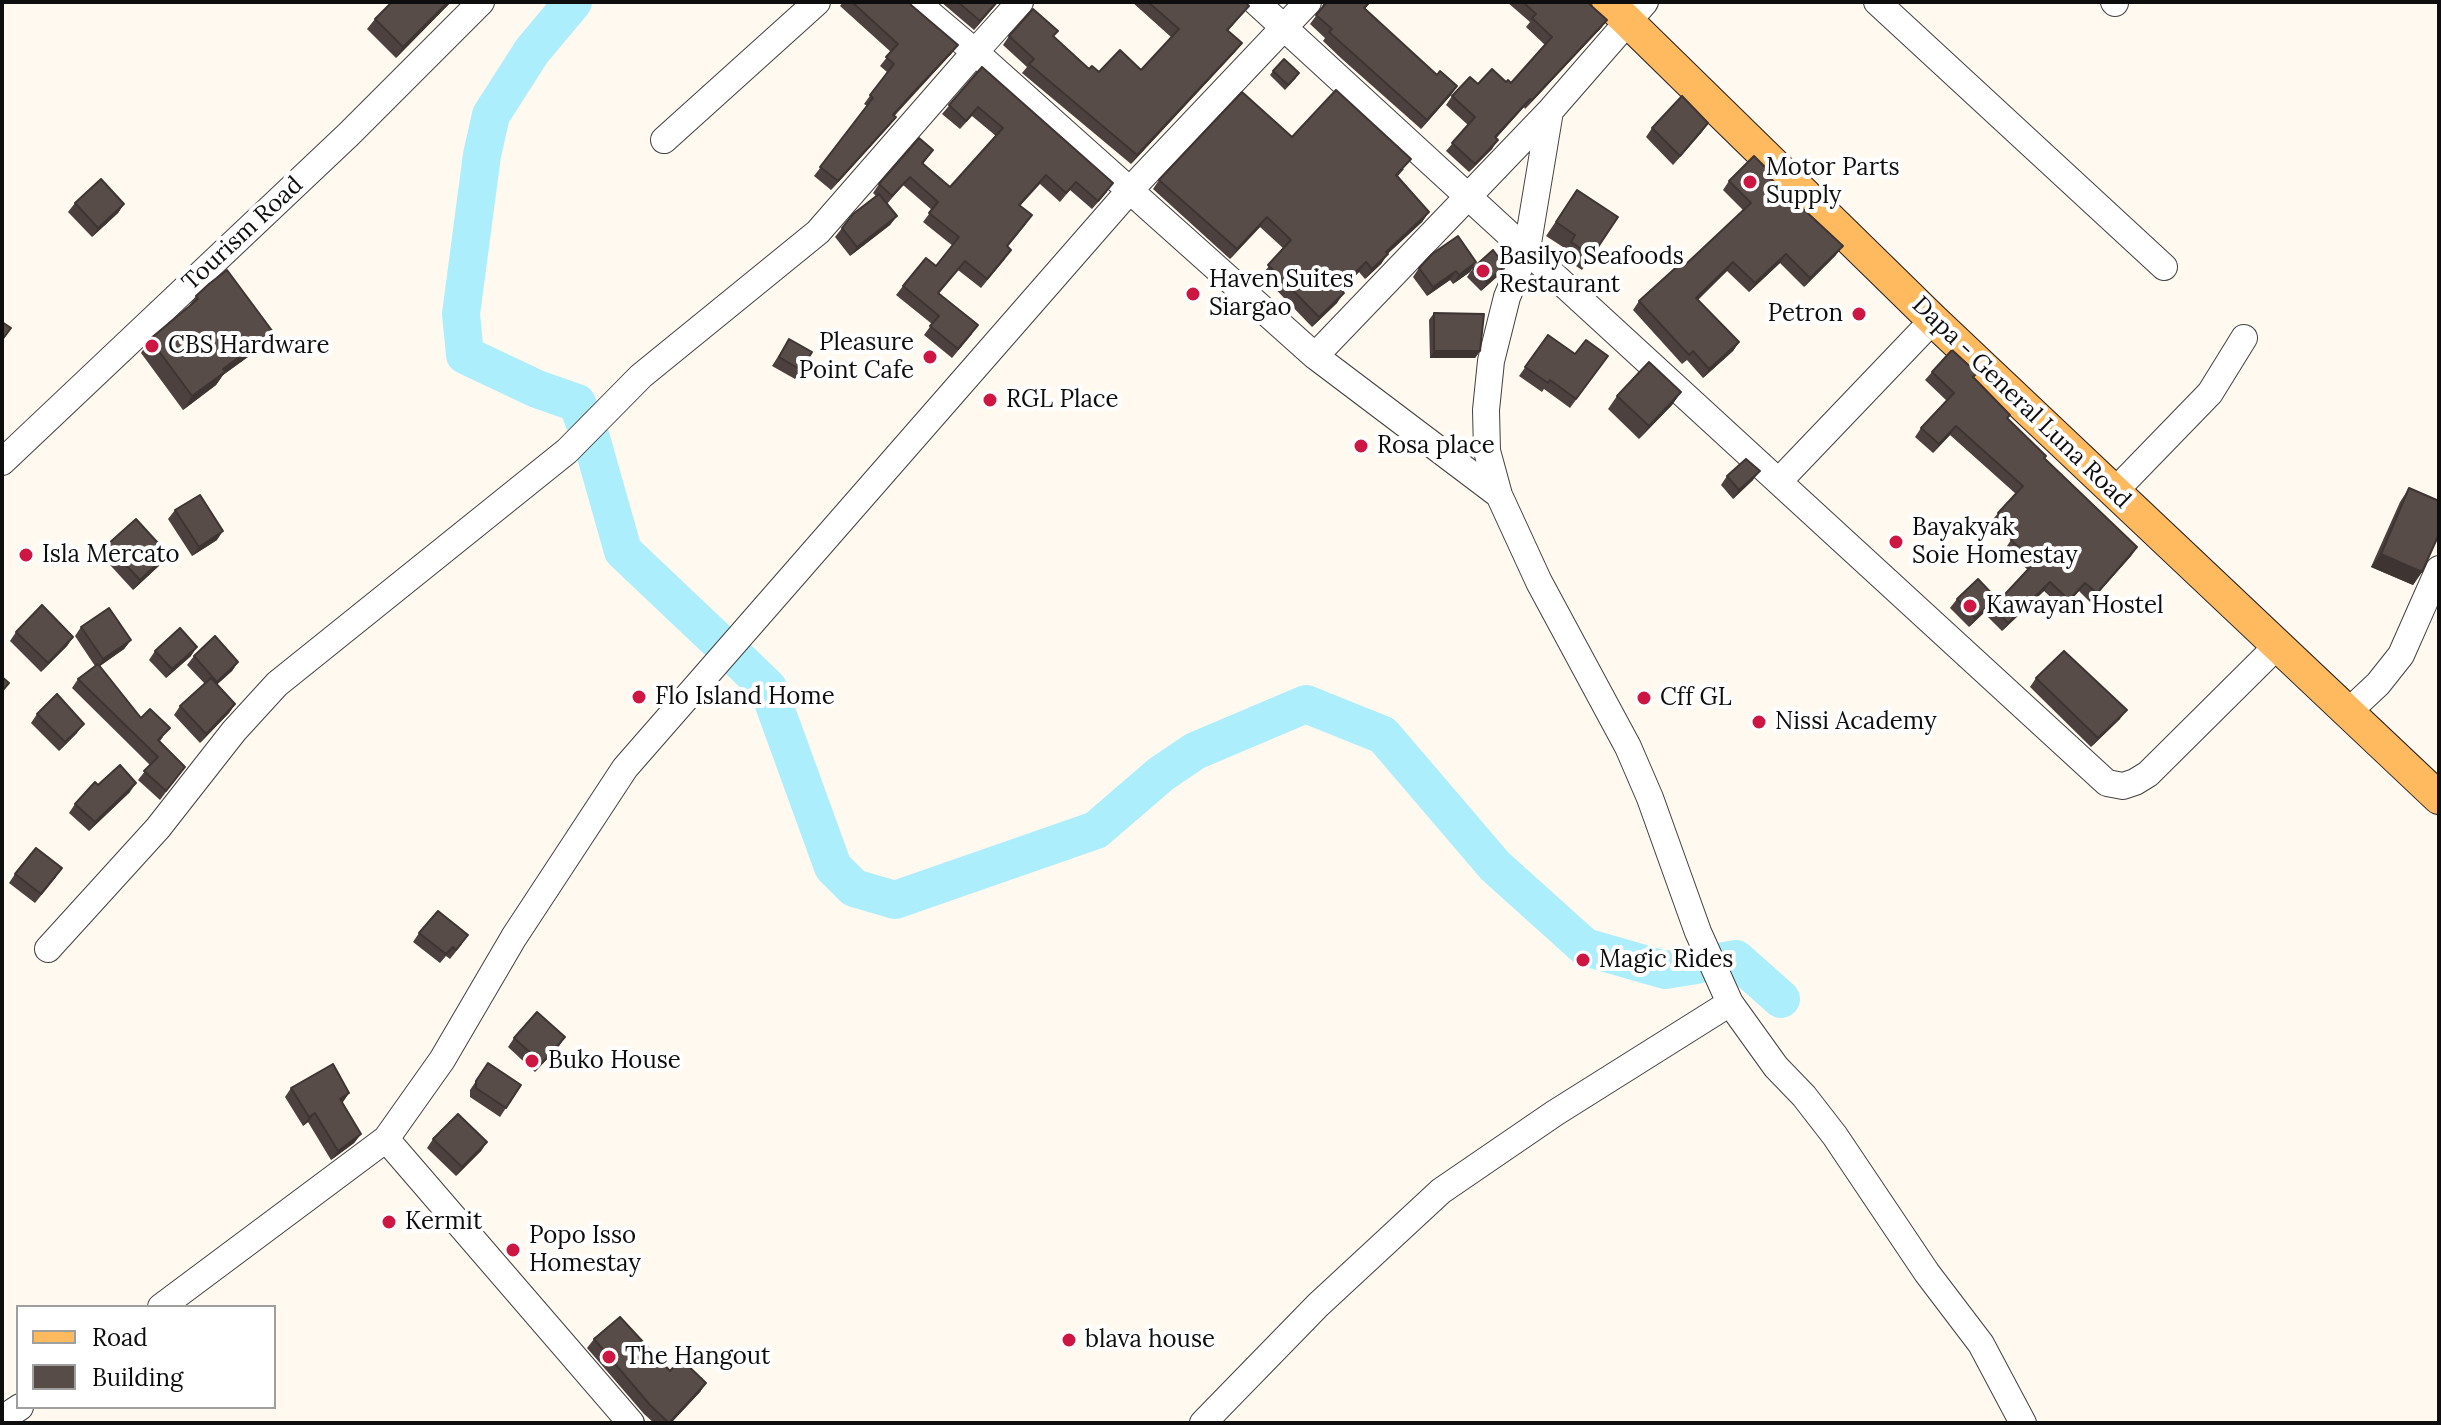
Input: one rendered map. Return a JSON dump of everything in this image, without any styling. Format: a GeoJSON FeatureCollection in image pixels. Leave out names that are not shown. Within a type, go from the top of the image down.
{"type":"FeatureCollection","features":[{"type":"Feature","properties":{"kind":"main road","name":"Dapa - General Luna Road"},"geometry":{"type":"LineString","coordinates":[[1627,9],[1933,320],[2439,798]]}},
{"type":"Feature","properties":{"kind":"street","name":"Tourism Road"},"geometry":{"type":"LineString","coordinates":[[2,462],[349,134],[481,2]]}},
{"type":"Feature","properties":{"kind":"street"},"geometry":{"type":"LineString","coordinates":[[664,140],[817,2]]}},
{"type":"Feature","properties":{"kind":"street"},"geometry":{"type":"LineString","coordinates":[[916,2],[1315,356],[1499,495]]}},
{"type":"Feature","properties":{"kind":"street"},"geometry":{"type":"LineString","coordinates":[[48,949],[158,828],[234,731],[277,684],[567,451],[641,376],[818,232],[1020,2]]}},
{"type":"Feature","properties":{"kind":"street"},"geometry":{"type":"LineString","coordinates":[[1256,2],[2107,783],[2123,786],[2148,774],[2276,647]]}},
{"type":"Feature","properties":{"kind":"street"},"geometry":{"type":"LineString","coordinates":[[164,1305],[386,1139],[442,1060],[514,937],[625,768],[1130,190],[1308,2]]}},
{"type":"Feature","properties":{"kind":"street"},"geometry":{"type":"LineString","coordinates":[[1877,2],[2164,267]]}},
{"type":"Feature","properties":{"kind":"street"},"geometry":{"type":"LineString","coordinates":[[1315,356],[1550,111],[1627,9]]}},
{"type":"Feature","properties":{"kind":"street"},"geometry":{"type":"LineString","coordinates":[[1550,111],[1527,249],[1507,297],[1491,361],[1486,410],[1487,451],[1499,495],[1539,582],[1628,747],[1650,798],[1698,932],[1730,1003],[1753,1037],[1835,1136],[1927,1273],[1981,1344],[2023,1423]]}},
{"type":"Feature","properties":{"kind":"street"},"geometry":{"type":"LineString","coordinates":[[1780,480],[1933,320]]}},
{"type":"Feature","properties":{"kind":"street"},"geometry":{"type":"LineString","coordinates":[[2114,492],[2210,393],[2244,338]]}},
{"type":"Feature","properties":{"kind":"street"},"geometry":{"type":"LineString","coordinates":[[2347,713],[2378,684],[2401,655],[2439,569]]}},
{"type":"Feature","properties":{"kind":"street"},"geometry":{"type":"LineString","coordinates":[[1203,1423],[1318,1305],[1441,1191],[1555,1113],[1730,1003]]}},
{"type":"Feature","properties":{"kind":"street"},"geometry":{"type":"LineString","coordinates":[[386,1139],[631,1423]]}},
{"type":"Feature","properties":{"kind":"building"},"geometry":{"type":"Polygon","coordinates":[[[392,2],[448,2],[403,47],[375,19],[392,2]]]}},
{"type":"Feature","properties":{"kind":"building"},"geometry":{"type":"Polygon","coordinates":[[[852,2],[910,2],[958,45],[893,115],[896,117],[838,181],[820,167],[873,98],[870,95],[894,64],[886,57],[898,44],[852,2]]]}},
{"type":"Feature","properties":{"kind":"building"},"geometry":{"type":"Polygon","coordinates":[[[958,2],[997,2],[980,21],[958,2]]]}},
{"type":"Feature","properties":{"kind":"building"},"geometry":{"type":"Polygon","coordinates":[[[1148,2],[1245,2],[1249,6],[1227,30],[1242,43],[1137,155],[1029,64],[1034,59],[1009,36],[1033,9],[1058,31],[1053,36],[1089,69],[1092,66],[1099,72],[1120,50],[1141,70],[1179,29],[1148,2]]]}},
{"type":"Feature","properties":{"kind":"building"},"geometry":{"type":"Polygon","coordinates":[[[1327,2],[1369,2],[1364,8],[1437,75],[1440,71],[1457,86],[1427,120],[1329,32],[1332,29],[1316,15],[1327,2]]]}},
{"type":"Feature","properties":{"kind":"building"},"geometry":{"type":"Polygon","coordinates":[[[1523,2],[1587,2],[1607,20],[1495,137],[1498,140],[1475,164],[1452,143],[1475,117],[1452,96],[1470,77],[1478,84],[1492,69],[1511,83],[1552,37],[1532,18],[1536,14],[1523,2]]]}},
{"type":"Feature","properties":{"kind":"building"},"geometry":{"type":"Polygon","coordinates":[[[1284,59],[1299,73],[1288,85],[1273,71],[1284,59]]]}},
{"type":"Feature","properties":{"kind":"building"},"geometry":{"type":"Polygon","coordinates":[[[982,67],[1113,183],[1098,201],[1076,182],[1066,193],[1046,175],[1019,205],[1032,215],[1007,246],[1011,250],[987,279],[965,261],[938,293],[978,325],[958,349],[930,326],[939,316],[903,286],[926,258],[936,266],[959,237],[929,213],[938,202],[910,177],[892,196],[879,184],[919,138],[933,150],[922,163],[950,187],[1003,128],[978,107],[966,121],[949,105],[982,67]]]}},
{"type":"Feature","properties":{"kind":"building"},"geometry":{"type":"Polygon","coordinates":[[[1336,90],[1411,159],[1396,175],[1429,212],[1372,269],[1366,262],[1340,288],[1344,293],[1319,317],[1268,265],[1291,240],[1267,217],[1237,249],[1159,180],[1242,92],[1292,137],[1336,90]]]}},
{"type":"Feature","properties":{"kind":"building"},"geometry":{"type":"Polygon","coordinates":[[[1682,96],[1708,123],[1680,156],[1652,128],[1682,96]]]}},
{"type":"Feature","properties":{"kind":"building"},"geometry":{"type":"Polygon","coordinates":[[[1754,156],[1773,175],[1770,178],[1843,246],[1810,278],[1786,254],[1755,283],[1733,262],[1696,298],[1739,342],[1709,369],[1693,351],[1689,355],[1639,301],[1681,263],[1684,266],[1751,203],[1729,181],[1754,156]]]}},
{"type":"Feature","properties":{"kind":"building"},"geometry":{"type":"Polygon","coordinates":[[[101,179],[124,204],[98,228],[75,203],[101,179]]]}},
{"type":"Feature","properties":{"kind":"building"},"geometry":{"type":"Polygon","coordinates":[[[1577,190],[1618,217],[1592,256],[1571,242],[1575,235],[1556,222],[1577,190]]]}},
{"type":"Feature","properties":{"kind":"building"},"geometry":{"type":"Polygon","coordinates":[[[879,194],[897,216],[857,247],[842,228],[853,214],[879,194]]]}},
{"type":"Feature","properties":{"kind":"building"},"geometry":{"type":"Polygon","coordinates":[[[1458,236],[1476,262],[1459,275],[1456,271],[1433,287],[1419,268],[1432,254],[1458,236]]]}},
{"type":"Feature","properties":{"kind":"building"},"geometry":{"type":"Polygon","coordinates":[[[1493,250],[1505,266],[1487,282],[1473,268],[1493,250]]]}},
{"type":"Feature","properties":{"kind":"building"},"geometry":{"type":"Polygon","coordinates":[[[227,270],[273,332],[192,396],[150,339],[227,270]]]}},
{"type":"Feature","properties":{"kind":"building"},"geometry":{"type":"Polygon","coordinates":[[[1434,313],[1484,314],[1480,351],[1434,351],[1434,313]]]}},
{"type":"Feature","properties":{"kind":"building"},"geometry":{"type":"Polygon","coordinates":[[[2,322],[11,328],[2,340],[2,322]]]}},
{"type":"Feature","properties":{"kind":"building"},"geometry":{"type":"Polygon","coordinates":[[[1548,335],[1575,354],[1586,340],[1608,356],[1576,399],[1525,367],[1548,335]]]}},
{"type":"Feature","properties":{"kind":"building"},"geometry":{"type":"Polygon","coordinates":[[[789,339],[812,352],[801,370],[779,357],[789,339]]]}},
{"type":"Feature","properties":{"kind":"building"},"geometry":{"type":"Polygon","coordinates":[[[1952,350],[1977,373],[1973,377],[2010,415],[2007,418],[2046,456],[2044,458],[2137,547],[2097,593],[2085,583],[2069,600],[2050,582],[2008,623],[1993,607],[2035,562],[2011,540],[2018,532],[1998,513],[2023,486],[1956,426],[1939,444],[1921,428],[1954,393],[1932,372],[1952,350]]]}},
{"type":"Feature","properties":{"kind":"building"},"geometry":{"type":"Polygon","coordinates":[[[1649,362],[1681,392],[1649,426],[1617,396],[1649,362]]]}},
{"type":"Feature","properties":{"kind":"building"},"geometry":{"type":"Polygon","coordinates":[[[1746,459],[1760,471],[1739,490],[1727,476],[1746,459]]]}},
{"type":"Feature","properties":{"kind":"building"},"geometry":{"type":"Polygon","coordinates":[[[2409,488],[2439,501],[2439,534],[2422,572],[2381,554],[2409,488]]]}},
{"type":"Feature","properties":{"kind":"building"},"geometry":{"type":"Polygon","coordinates":[[[200,495],[223,531],[199,547],[175,510],[200,495]]]}},
{"type":"Feature","properties":{"kind":"building"},"geometry":{"type":"Polygon","coordinates":[[[136,519],[168,554],[140,580],[107,545],[136,519]]]}},
{"type":"Feature","properties":{"kind":"building"},"geometry":{"type":"Polygon","coordinates":[[[1978,579],[1996,598],[1975,618],[1957,599],[1978,579]]]}},
{"type":"Feature","properties":{"kind":"building"},"geometry":{"type":"Polygon","coordinates":[[[42,605],[73,637],[48,663],[16,632],[42,605]]]}},
{"type":"Feature","properties":{"kind":"building"},"geometry":{"type":"Polygon","coordinates":[[[109,608],[131,640],[103,659],[81,627],[109,608]]]}},
{"type":"Feature","properties":{"kind":"building"},"geometry":{"type":"Polygon","coordinates":[[[180,628],[197,647],[172,669],[155,651],[180,628]]]}},
{"type":"Feature","properties":{"kind":"building"},"geometry":{"type":"Polygon","coordinates":[[[215,636],[238,662],[217,682],[194,656],[215,636]]]}},
{"type":"Feature","properties":{"kind":"building"},"geometry":{"type":"Polygon","coordinates":[[[2064,651],[2127,710],[2098,738],[2036,678],[2064,651]]]}},
{"type":"Feature","properties":{"kind":"building"},"geometry":{"type":"Polygon","coordinates":[[[98,664],[141,718],[150,709],[170,728],[158,740],[185,767],[166,791],[144,771],[158,757],[78,679],[98,664]]]}},
{"type":"Feature","properties":{"kind":"building"},"geometry":{"type":"Polygon","coordinates":[[[2,677],[9,683],[2,691],[2,677]]]}},
{"type":"Feature","properties":{"kind":"building"},"geometry":{"type":"Polygon","coordinates":[[[211,678],[235,704],[206,734],[180,706],[211,678]]]}},
{"type":"Feature","properties":{"kind":"building"},"geometry":{"type":"Polygon","coordinates":[[[57,694],[84,724],[65,742],[37,714],[57,694]]]}},
{"type":"Feature","properties":{"kind":"building"},"geometry":{"type":"Polygon","coordinates":[[[120,765],[136,783],[95,822],[75,804],[95,782],[98,785],[120,765]]]}},
{"type":"Feature","properties":{"kind":"building"},"geometry":{"type":"Polygon","coordinates":[[[36,848],[62,868],[41,894],[15,874],[36,848]]]}},
{"type":"Feature","properties":{"kind":"building"},"geometry":{"type":"Polygon","coordinates":[[[438,911],[468,935],[456,950],[453,947],[446,954],[419,933],[438,911]]]}},
{"type":"Feature","properties":{"kind":"building"},"geometry":{"type":"Polygon","coordinates":[[[537,1012],[565,1037],[542,1063],[514,1038],[537,1012]]]}},
{"type":"Feature","properties":{"kind":"building"},"geometry":{"type":"Polygon","coordinates":[[[488,1063],[521,1085],[506,1108],[476,1088],[476,1081],[488,1063]]]}},
{"type":"Feature","properties":{"kind":"building"},"geometry":{"type":"Polygon","coordinates":[[[333,1064],[349,1093],[340,1099],[361,1134],[338,1151],[315,1113],[309,1117],[291,1088],[333,1064]]]}},
{"type":"Feature","properties":{"kind":"building"},"geometry":{"type":"Polygon","coordinates":[[[458,1114],[487,1142],[462,1167],[433,1139],[458,1114]]]}},
{"type":"Feature","properties":{"kind":"building"},"geometry":{"type":"Polygon","coordinates":[[[620,1317],[670,1371],[681,1359],[706,1383],[669,1423],[594,1339],[620,1317]]]}},
{"type":"Feature","properties":{"kind":"waterway"},"geometry":{"type":"LineString","coordinates":[[573,2],[532,51],[491,115],[482,155],[461,314],[465,355],[537,389],[577,403],[584,421]]}},
{"type":"Feature","properties":{"kind":"waterway"},"geometry":{"type":"LineString","coordinates":[[591,438],[623,551],[719,642]]}},
{"type":"Feature","properties":{"kind":"waterway"},"geometry":{"type":"LineString","coordinates":[[735,656],[768,688],[833,867],[854,888],[895,900],[1096,830],[1161,774],[1195,751],[1306,704],[1383,735],[1495,866],[1585,947],[1665,970],[1697,965]]}},
{"type":"Feature","properties":{"kind":"waterway"},"geometry":{"type":"LineString","coordinates":[[1719,962],[1736,959],[1781,999]]}},
{"type":"Feature","properties":{"kind":"place","name":"Motor Parts Supply"},"geometry":{"type":"Point","coordinates":[1750,182]}},
{"type":"Feature","properties":{"kind":"place","name":"Basilyo Seafoods Restaurant"},"geometry":{"type":"Point","coordinates":[1483,271]}},
{"type":"Feature","properties":{"kind":"place","name":"Haven Suites Siargao"},"geometry":{"type":"Point","coordinates":[1193,294]}},
{"type":"Feature","properties":{"kind":"place","name":"Petron"},"geometry":{"type":"Point","coordinates":[1859,314]}},
{"type":"Feature","properties":{"kind":"place","name":"CBS Hardware"},"geometry":{"type":"Point","coordinates":[152,346]}},
{"type":"Feature","properties":{"kind":"place","name":"Pleasure Point Cafe"},"geometry":{"type":"Point","coordinates":[930,357]}},
{"type":"Feature","properties":{"kind":"place","name":"RGL Place"},"geometry":{"type":"Point","coordinates":[990,400]}},
{"type":"Feature","properties":{"kind":"place","name":"Rosa place"},"geometry":{"type":"Point","coordinates":[1361,446]}},
{"type":"Feature","properties":{"kind":"place","name":"Bayakyak Soie Homestay"},"geometry":{"type":"Point","coordinates":[1896,542]}},
{"type":"Feature","properties":{"kind":"place","name":"Isla Mercato"},"geometry":{"type":"Point","coordinates":[26,555]}},
{"type":"Feature","properties":{"kind":"place","name":"Kawayan Hostel"},"geometry":{"type":"Point","coordinates":[1970,606]}},
{"type":"Feature","properties":{"kind":"place","name":"Flo Island Home"},"geometry":{"type":"Point","coordinates":[639,697]}},
{"type":"Feature","properties":{"kind":"place","name":"Cff GL"},"geometry":{"type":"Point","coordinates":[1644,698]}},
{"type":"Feature","properties":{"kind":"place","name":"Nissi Academy"},"geometry":{"type":"Point","coordinates":[1759,722]}},
{"type":"Feature","properties":{"kind":"place","name":"Magic Rides"},"geometry":{"type":"Point","coordinates":[1583,960]}},
{"type":"Feature","properties":{"kind":"place","name":"Buko House"},"geometry":{"type":"Point","coordinates":[532,1061]}},
{"type":"Feature","properties":{"kind":"place","name":"Kermit"},"geometry":{"type":"Point","coordinates":[389,1222]}},
{"type":"Feature","properties":{"kind":"place","name":"Popo Isso Homestay"},"geometry":{"type":"Point","coordinates":[513,1250]}},
{"type":"Feature","properties":{"kind":"place","name":"blava house"},"geometry":{"type":"Point","coordinates":[1069,1340]}},
{"type":"Feature","properties":{"kind":"place","name":"The Hangout"},"geometry":{"type":"Point","coordinates":[609,1357]}}]}
